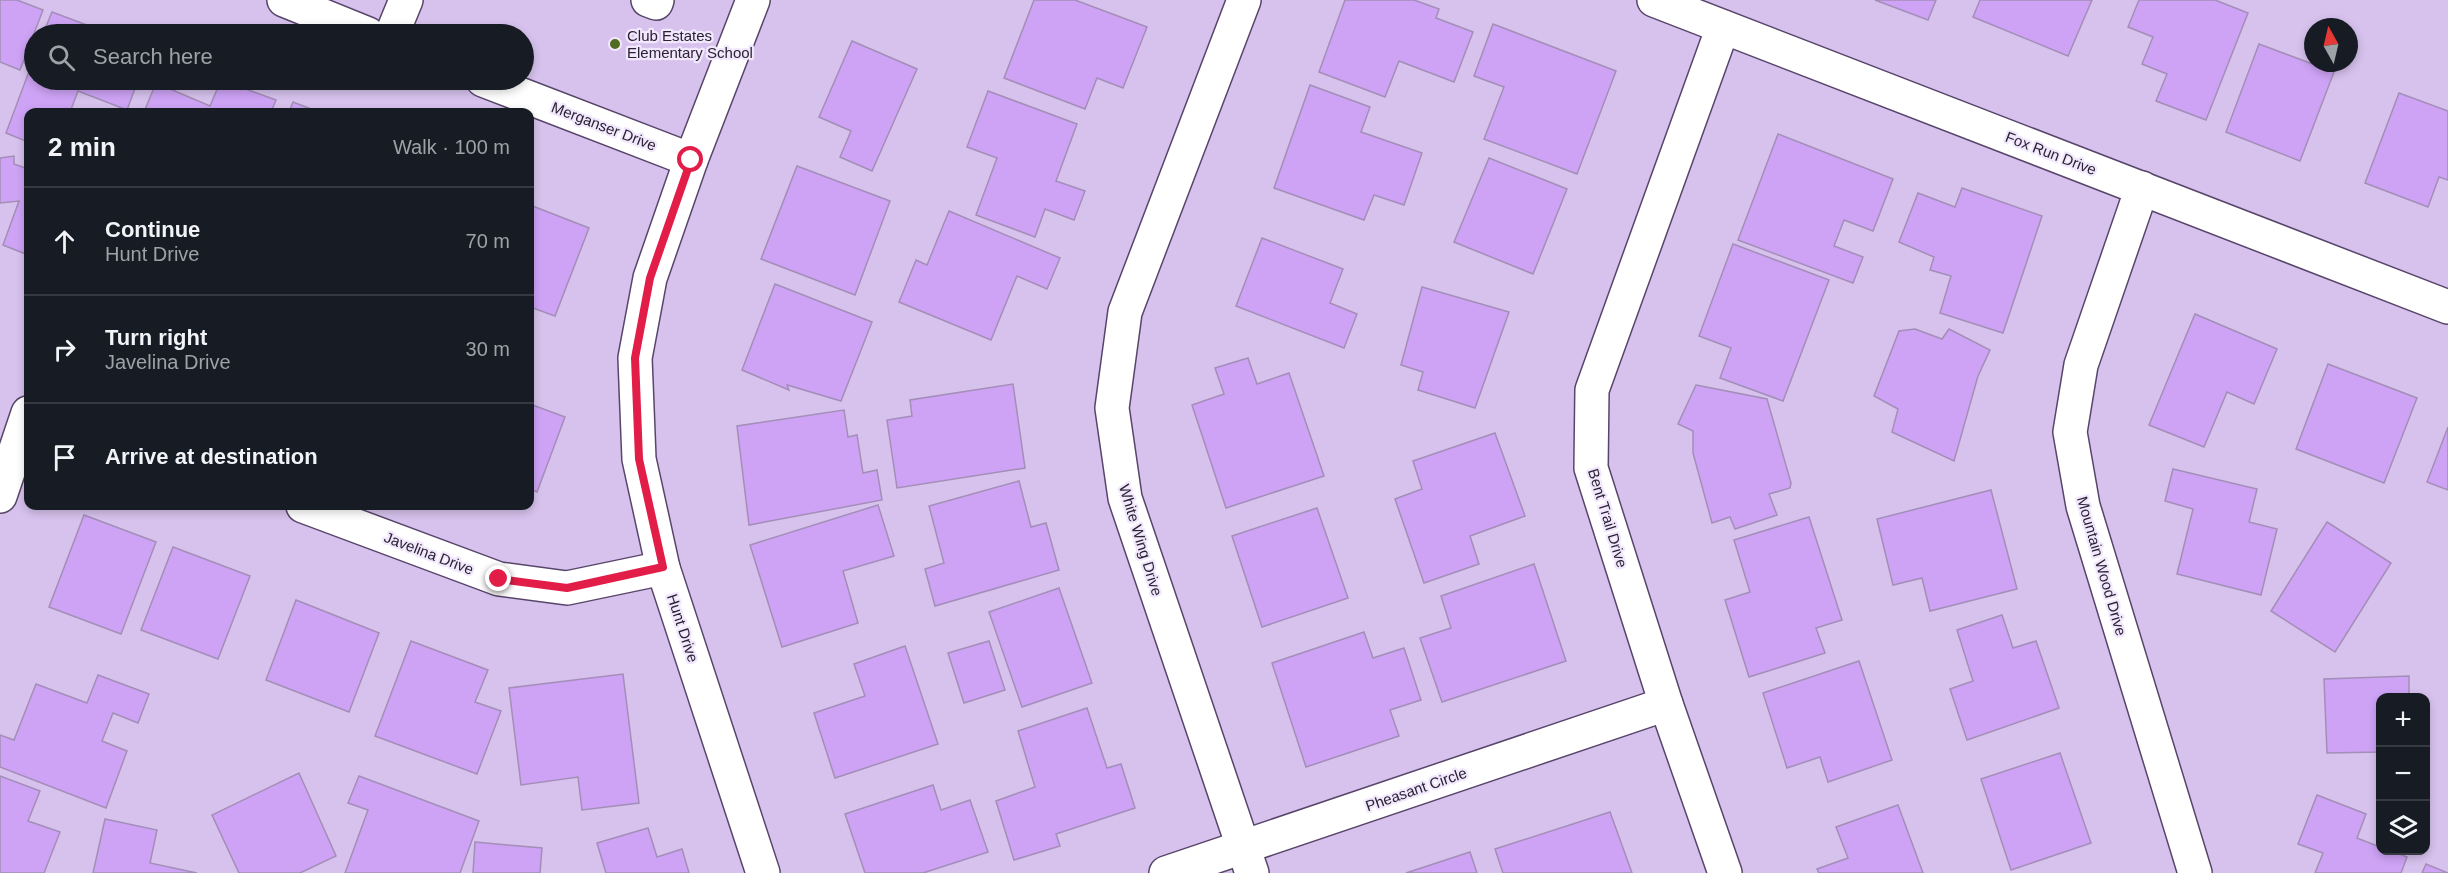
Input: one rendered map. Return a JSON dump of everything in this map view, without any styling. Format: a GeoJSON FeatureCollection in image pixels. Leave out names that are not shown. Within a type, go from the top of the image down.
{"type":"FeatureCollection","features":[{"type":"Feature","properties":{"kind":"street"},"geometry":{"type":"LineString","coordinates":[[284,0],[343,24]]}},
{"type":"Feature","properties":{"kind":"street"},"geometry":{"type":"LineString","coordinates":[[396,24],[406,0]]}},
{"type":"Feature","properties":{"kind":"street"},"geometry":{"type":"LineString","coordinates":[[648,0],[656,3],[657,0]]}},
{"type":"Feature","properties":{"kind":"street","name":"Hunt Drive"},"geometry":{"type":"LineString","coordinates":[[753,0],[691,160],[650,278],[635,358],[639,459],[663,567],[763,873]]}},
{"type":"Feature","properties":{"kind":"street","name":"White Wing Drive"},"geometry":{"type":"LineString","coordinates":[[1244,0],[1125,312],[1112,408],[1125,498],[1247,860]]}},
{"type":"Feature","properties":{"kind":"street","name":"Fox Run Drive"},"geometry":{"type":"LineString","coordinates":[[1654,0],[2448,307]]}},
{"type":"Feature","properties":{"kind":"street","name":"Bent Trail Drive"},"geometry":{"type":"LineString","coordinates":[[1723,27],[1592,390],[1592,468],[1666,704],[1725,873]]}},
{"type":"Feature","properties":{"kind":"street","name":"Merganser Drive"},"geometry":{"type":"LineString","coordinates":[[509,90],[691,160]]}},
{"type":"Feature","properties":{"kind":"street","name":"Mountain Wood Drive"},"geometry":{"type":"LineString","coordinates":[[2142,188],[2081,365],[2070,432],[2083,506],[2195,873]]}},
{"type":"Feature","properties":{"kind":"street"},"geometry":{"type":"LineString","coordinates":[[0,496],[24,425]]}},
{"type":"Feature","properties":{"kind":"street","name":"Javelina Drive"},"geometry":{"type":"LineString","coordinates":[[314,510],[499,579],[567,588],[663,567]]}},
{"type":"Feature","properties":{"kind":"street","name":"Pheasant Circle"},"geometry":{"type":"LineString","coordinates":[[1166,873],[1247,860],[1666,704]]}},
{"type":"Feature","properties":{"kind":"building"},"geometry":{"type":"Polygon","coordinates":[[[0,0],[17,0],[43,10],[38,24],[24,24],[24,60],[20,70],[0,62],[0,0]]]}},
{"type":"Feature","properties":{"kind":"building"},"geometry":{"type":"Polygon","coordinates":[[[1034,0],[1075,0],[1147,27],[1123,88],[1097,78],[1085,109],[1004,78],[1034,0]]]}},
{"type":"Feature","properties":{"kind":"building"},"geometry":{"type":"Polygon","coordinates":[[[1345,0],[1414,0],[1439,9],[1436,18],[1473,32],[1454,82],[1399,61],[1385,97],[1319,72],[1345,0]]]}},
{"type":"Feature","properties":{"kind":"building"},"geometry":{"type":"Polygon","coordinates":[[[1875,0],[1936,0],[1928,20],[1875,0]]]}},
{"type":"Feature","properties":{"kind":"building"},"geometry":{"type":"Polygon","coordinates":[[[1980,0],[2092,0],[2068,56],[1973,17],[1980,0]]]}},
{"type":"Feature","properties":{"kind":"building"},"geometry":{"type":"Polygon","coordinates":[[[2139,0],[2215,0],[2248,13],[2206,120],[2156,101],[2167,74],[2142,64],[2153,37],[2128,27],[2139,0]]]}},
{"type":"Feature","properties":{"kind":"building"},"geometry":{"type":"Polygon","coordinates":[[[52,12],[84,24],[47,24],[52,12]]]}},
{"type":"Feature","properties":{"kind":"building"},"geometry":{"type":"Polygon","coordinates":[[[1493,24],[1616,71],[1577,174],[1484,139],[1504,87],[1474,76],[1493,24]]]}},
{"type":"Feature","properties":{"kind":"building"},"geometry":{"type":"Polygon","coordinates":[[[852,41],[917,69],[872,171],[840,157],[851,131],[819,117],[852,41]]]}},
{"type":"Feature","properties":{"kind":"building"},"geometry":{"type":"Polygon","coordinates":[[[2259,44],[2304,61],[2304,72],[2334,72],[2300,161],[2226,132],[2259,44]]]}},
{"type":"Feature","properties":{"kind":"building"},"geometry":{"type":"Polygon","coordinates":[[[24,85],[24,90],[134,90],[128,108],[122,108],[78,91],[72,108],[24,108],[24,140],[6,133],[24,85]]]}},
{"type":"Feature","properties":{"kind":"building"},"geometry":{"type":"Polygon","coordinates":[[[1310,85],[1370,107],[1361,132],[1422,153],[1404,205],[1374,195],[1364,220],[1274,188],[1310,85]]]}},
{"type":"Feature","properties":{"kind":"building"},"geometry":{"type":"Polygon","coordinates":[[[153,90],[172,90],[210,106],[217,90],[248,90],[276,100],[273,108],[146,108],[153,90]]]}},
{"type":"Feature","properties":{"kind":"building"},"geometry":{"type":"Polygon","coordinates":[[[988,91],[1077,124],[1056,181],[1085,191],[1074,220],[1045,209],[1035,237],[976,215],[997,158],[967,147],[988,91]]]}},
{"type":"Feature","properties":{"kind":"building"},"geometry":{"type":"Polygon","coordinates":[[[2399,93],[2448,111],[2448,180],[2439,177],[2428,207],[2365,183],[2399,93]]]}},
{"type":"Feature","properties":{"kind":"building"},"geometry":{"type":"Polygon","coordinates":[[[293,102],[309,108],[291,108],[293,102]]]}},
{"type":"Feature","properties":{"kind":"building"},"geometry":{"type":"Polygon","coordinates":[[[1778,134],[1893,179],[1873,231],[1844,220],[1834,246],[1863,257],[1853,283],[1738,240],[1778,134]]]}},
{"type":"Feature","properties":{"kind":"building"},"geometry":{"type":"Polygon","coordinates":[[[14,156],[14,164],[24,168],[24,253],[3,245],[19,201],[0,203],[0,158],[14,156]]]}},
{"type":"Feature","properties":{"kind":"building"},"geometry":{"type":"Polygon","coordinates":[[[1489,158],[1567,189],[1533,274],[1454,242],[1489,158]]]}},
{"type":"Feature","properties":{"kind":"building"},"geometry":{"type":"Polygon","coordinates":[[[797,166],[890,201],[855,295],[761,259],[797,166]]]}},
{"type":"Feature","properties":{"kind":"building"},"geometry":{"type":"Polygon","coordinates":[[[1962,188],[2042,216],[2003,333],[1940,313],[1951,276],[1930,270],[1934,257],[1899,242],[1918,193],[1955,207],[1962,188]]]}},
{"type":"Feature","properties":{"kind":"building"},"geometry":{"type":"Polygon","coordinates":[[[534,207],[589,228],[555,316],[534,308],[534,207]]]}},
{"type":"Feature","properties":{"kind":"building"},"geometry":{"type":"Polygon","coordinates":[[[949,211],[1060,258],[1047,289],[1017,276],[991,340],[899,302],[916,260],[927,265],[949,211]]]}},
{"type":"Feature","properties":{"kind":"building"},"geometry":{"type":"Polygon","coordinates":[[[1262,238],[1343,269],[1330,303],[1357,314],[1344,348],[1236,306],[1262,238]]]}},
{"type":"Feature","properties":{"kind":"building"},"geometry":{"type":"Polygon","coordinates":[[[1733,244],[1829,280],[1783,401],[1720,378],[1731,348],[1699,336],[1733,244]]]}},
{"type":"Feature","properties":{"kind":"building"},"geometry":{"type":"Polygon","coordinates":[[[775,284],[872,322],[841,401],[787,385],[789,390],[742,370],[775,284]]]}},
{"type":"Feature","properties":{"kind":"building"},"geometry":{"type":"Polygon","coordinates":[[[1422,287],[1509,312],[1475,408],[1418,390],[1423,372],[1401,365],[1422,287]]]}},
{"type":"Feature","properties":{"kind":"building"},"geometry":{"type":"Polygon","coordinates":[[[2195,314],[2277,349],[2254,404],[2227,392],[2204,447],[2149,425],[2195,314]]]}},
{"type":"Feature","properties":{"kind":"building"},"geometry":{"type":"Polygon","coordinates":[[[1915,329],[1942,339],[1949,329],[1990,350],[1978,376],[1954,461],[1892,432],[1898,409],[1874,396],[1899,331],[1915,329]]]}},
{"type":"Feature","properties":{"kind":"building"},"geometry":{"type":"Polygon","coordinates":[[[1248,358],[1257,384],[1289,373],[1324,476],[1226,508],[1192,405],[1224,394],[1215,368],[1248,358]]]}},
{"type":"Feature","properties":{"kind":"building"},"geometry":{"type":"Polygon","coordinates":[[[2328,364],[2417,398],[2384,483],[2296,449],[2328,364]]]}},
{"type":"Feature","properties":{"kind":"building"},"geometry":{"type":"Polygon","coordinates":[[[1013,384],[1025,468],[897,488],[887,420],[912,416],[910,400],[1013,384]]]}},
{"type":"Feature","properties":{"kind":"building"},"geometry":{"type":"Polygon","coordinates":[[[1696,385],[1767,399],[1791,483],[1790,488],[1769,494],[1777,515],[1735,529],[1730,517],[1712,523],[1693,453],[1693,431],[1678,424],[1696,385]]]}},
{"type":"Feature","properties":{"kind":"building"},"geometry":{"type":"Polygon","coordinates":[[[534,405],[565,417],[537,492],[534,491],[534,405]]]}},
{"type":"Feature","properties":{"kind":"building"},"geometry":{"type":"Polygon","coordinates":[[[844,410],[848,437],[857,435],[863,473],[877,470],[882,500],[749,525],[737,426],[844,410]]]}},
{"type":"Feature","properties":{"kind":"building"},"geometry":{"type":"Polygon","coordinates":[[[2448,427],[2448,490],[2427,482],[2448,427]]]}},
{"type":"Feature","properties":{"kind":"building"},"geometry":{"type":"Polygon","coordinates":[[[1495,433],[1525,516],[1470,536],[1479,564],[1424,583],[1395,499],[1422,489],[1413,461],[1495,433]]]}},
{"type":"Feature","properties":{"kind":"building"},"geometry":{"type":"Polygon","coordinates":[[[2173,469],[2257,489],[2249,522],[2277,529],[2261,595],[2177,574],[2193,509],[2165,501],[2173,469]]]}},
{"type":"Feature","properties":{"kind":"building"},"geometry":{"type":"Polygon","coordinates":[[[1019,481],[1031,527],[1046,523],[1059,570],[935,606],[925,569],[944,563],[929,506],[1019,481]]]}},
{"type":"Feature","properties":{"kind":"building"},"geometry":{"type":"Polygon","coordinates":[[[1991,490],[2017,589],[1930,611],[1922,578],[1893,585],[1877,519],[1991,490]]]}},
{"type":"Feature","properties":{"kind":"building"},"geometry":{"type":"Polygon","coordinates":[[[878,505],[894,556],[843,571],[858,623],[782,647],[750,545],[878,505]]]}},
{"type":"Feature","properties":{"kind":"building"},"geometry":{"type":"Polygon","coordinates":[[[1317,508],[1348,598],[1262,627],[1232,536],[1317,508]]]}},
{"type":"Feature","properties":{"kind":"building"},"geometry":{"type":"Polygon","coordinates":[[[84,515],[156,542],[121,634],[49,607],[84,515]]]}},
{"type":"Feature","properties":{"kind":"building"},"geometry":{"type":"Polygon","coordinates":[[[1809,517],[1842,620],[1816,628],[1825,653],[1749,677],[1725,600],[1750,592],[1734,540],[1809,517]]]}},
{"type":"Feature","properties":{"kind":"building"},"geometry":{"type":"Polygon","coordinates":[[[2327,522],[2391,563],[2335,652],[2271,611],[2327,522]]]}},
{"type":"Feature","properties":{"kind":"building"},"geometry":{"type":"Polygon","coordinates":[[[173,547],[250,576],[218,659],[141,630],[173,547]]]}},
{"type":"Feature","properties":{"kind":"building"},"geometry":{"type":"Polygon","coordinates":[[[1534,564],[1566,661],[1442,702],[1420,638],[1451,628],[1441,596],[1534,564]]]}},
{"type":"Feature","properties":{"kind":"building"},"geometry":{"type":"Polygon","coordinates":[[[1059,588],[1092,683],[1022,707],[989,612],[1059,588]]]}},
{"type":"Feature","properties":{"kind":"building"},"geometry":{"type":"Polygon","coordinates":[[[296,600],[379,633],[349,712],[266,680],[296,600]]]}},
{"type":"Feature","properties":{"kind":"building"},"geometry":{"type":"Polygon","coordinates":[[[2002,615],[2013,648],[2036,641],[2059,708],[1967,740],[1950,689],[1973,681],[1957,630],[2002,615]]]}},
{"type":"Feature","properties":{"kind":"building"},"geometry":{"type":"Polygon","coordinates":[[[1364,632],[1373,658],[1404,648],[1421,700],[1390,710],[1399,736],[1306,767],[1272,663],[1364,632]]]}},
{"type":"Feature","properties":{"kind":"building"},"geometry":{"type":"Polygon","coordinates":[[[411,641],[488,670],[475,702],[501,711],[477,774],[375,736],[411,641]]]}},
{"type":"Feature","properties":{"kind":"building"},"geometry":{"type":"Polygon","coordinates":[[[989,641],[1005,690],[964,703],[948,653],[989,641]]]}},
{"type":"Feature","properties":{"kind":"building"},"geometry":{"type":"Polygon","coordinates":[[[905,646],[938,744],[835,778],[814,713],[865,696],[854,664],[905,646]]]}},
{"type":"Feature","properties":{"kind":"building"},"geometry":{"type":"Polygon","coordinates":[[[1859,661],[1892,760],[1828,782],[1820,757],[1787,768],[1763,693],[1859,661]]]}},
{"type":"Feature","properties":{"kind":"building"},"geometry":{"type":"Polygon","coordinates":[[[623,674],[639,803],[582,810],[578,777],[521,785],[509,688],[623,674]]]}},
{"type":"Feature","properties":{"kind":"building"},"geometry":{"type":"Polygon","coordinates":[[[98,675],[149,694],[138,723],[113,713],[102,741],[127,751],[106,808],[0,767],[0,735],[14,740],[36,684],[87,703],[98,675]]]}},
{"type":"Feature","properties":{"kind":"building"},"geometry":{"type":"Polygon","coordinates":[[[2409,676],[2409,693],[2376,693],[2376,752],[2327,753],[2324,679],[2409,676]]]}},
{"type":"Feature","properties":{"kind":"building"},"geometry":{"type":"Polygon","coordinates":[[[1087,708],[1107,768],[1121,764],[1135,808],[1056,834],[1060,846],[1014,860],[996,801],[1035,787],[1018,731],[1087,708]]]}},
{"type":"Feature","properties":{"kind":"building"},"geometry":{"type":"Polygon","coordinates":[[[2060,753],[2091,843],[2011,870],[1981,779],[2060,753]]]}},
{"type":"Feature","properties":{"kind":"building"},"geometry":{"type":"Polygon","coordinates":[[[299,773],[336,856],[300,873],[239,873],[212,815],[299,773]]]}},
{"type":"Feature","properties":{"kind":"building"},"geometry":{"type":"Polygon","coordinates":[[[0,776],[40,791],[28,821],[60,832],[44,873],[0,873],[0,776]]]}},
{"type":"Feature","properties":{"kind":"building"},"geometry":{"type":"Polygon","coordinates":[[[359,776],[479,821],[460,873],[345,873],[368,810],[348,803],[359,776]]]}},
{"type":"Feature","properties":{"kind":"building"},"geometry":{"type":"Polygon","coordinates":[[[933,785],[941,810],[970,800],[988,852],[923,873],[865,873],[845,814],[933,785]]]}},
{"type":"Feature","properties":{"kind":"building"},"geometry":{"type":"Polygon","coordinates":[[[2317,795],[2366,814],[2357,838],[2376,845],[2376,855],[2407,857],[2401,873],[2315,873],[2323,853],[2298,844],[2317,795]]]}},
{"type":"Feature","properties":{"kind":"building"},"geometry":{"type":"Polygon","coordinates":[[[1898,805],[1923,873],[1819,873],[1817,869],[1848,858],[1836,827],[1898,805]]]}},
{"type":"Feature","properties":{"kind":"building"},"geometry":{"type":"Polygon","coordinates":[[[1610,812],[1632,873],[1503,873],[1495,849],[1610,812]]]}},
{"type":"Feature","properties":{"kind":"building"},"geometry":{"type":"Polygon","coordinates":[[[105,819],[157,830],[150,863],[197,873],[93,873],[105,819]]]}},
{"type":"Feature","properties":{"kind":"building"},"geometry":{"type":"Polygon","coordinates":[[[648,828],[657,857],[682,849],[689,873],[606,873],[597,843],[648,828]]]}},
{"type":"Feature","properties":{"kind":"building"},"geometry":{"type":"Polygon","coordinates":[[[475,842],[542,848],[540,873],[473,873],[475,842]]]}},
{"type":"Feature","properties":{"kind":"building"},"geometry":{"type":"Polygon","coordinates":[[[1470,852],[1477,873],[1406,873],[1470,852]]]}},
{"type":"Feature","properties":{"kind":"building"},"geometry":{"type":"Polygon","coordinates":[[[2426,864],[2448,873],[2422,873],[2426,864]]]}},
{"type":"Feature","properties":{"kind":"place","name":"Club Estates Elementary School"},"geometry":{"type":"Point","coordinates":[615,44]}},
{"type":"Feature","properties":{"kind":"route"},"geometry":{"type":"LineString","coordinates":[[499,579],[567,588],[663,567],[639,459],[635,358],[650,278],[691,160]]}}]}
